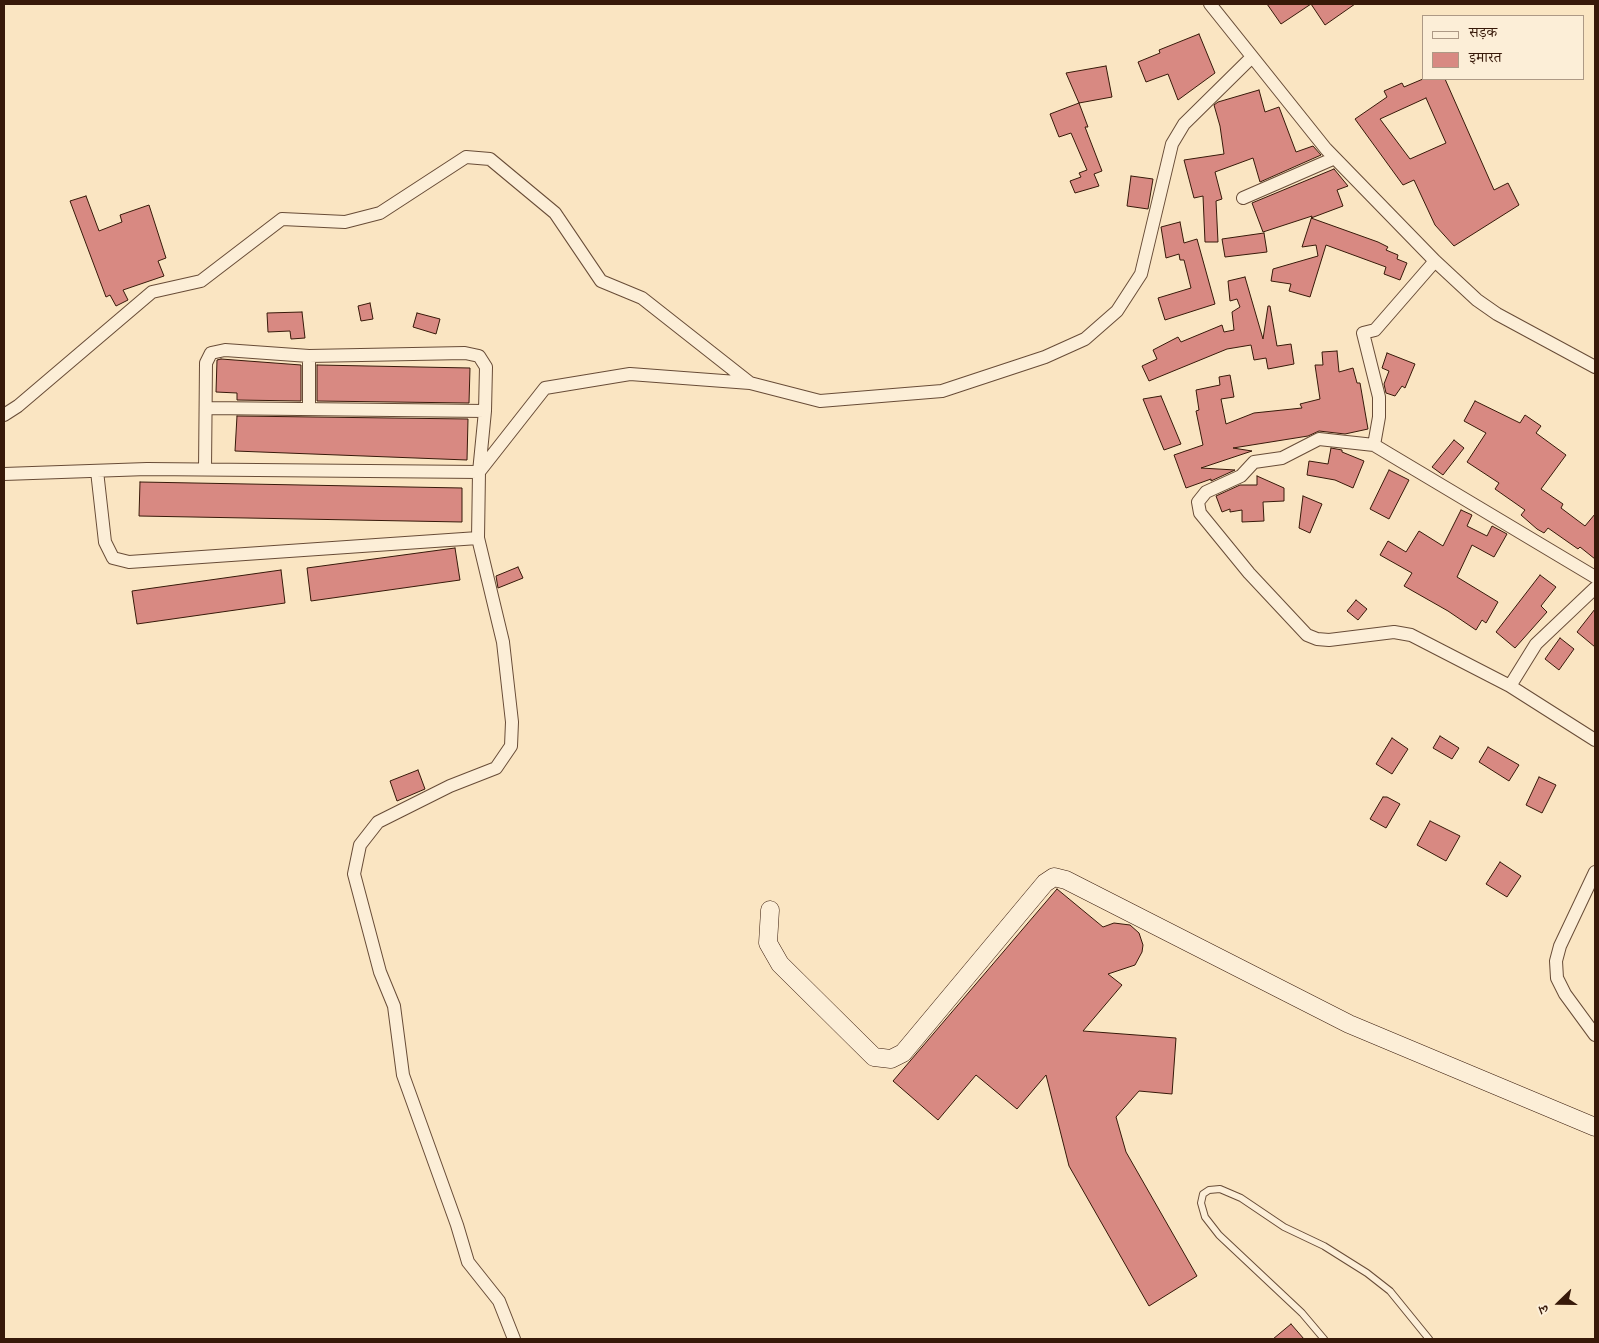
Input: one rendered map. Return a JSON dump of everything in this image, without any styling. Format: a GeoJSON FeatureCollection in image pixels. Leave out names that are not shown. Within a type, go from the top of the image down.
{"type":"FeatureCollection","features":[{"type":"Feature","properties":{"kind":"street"},"geometry":{"type":"LineString","coordinates":[[1210,4],[1335,158],[1435,261],[1477,300],[1496,314],[1595,367]]}},
{"type":"Feature","properties":{"kind":"street"},"geometry":{"type":"LineString","coordinates":[[479,472],[545,388],[630,374],[750,383],[820,401],[942,391],[1045,357],[1085,339],[1118,311],[1142,274],[1172,144],[1184,124],[1252,57]]}},
{"type":"Feature","properties":{"kind":"street"},"geometry":{"type":"LineString","coordinates":[[4,415],[18,406],[152,292],[201,281],[282,219],[345,222],[380,213],[466,157],[490,159],[555,213],[601,281],[642,298],[750,383]]}},
{"type":"Feature","properties":{"kind":"street"},"geometry":{"type":"LineString","coordinates":[[1243,198],[1335,158]]}},
{"type":"Feature","properties":{"kind":"street"},"geometry":{"type":"LineString","coordinates":[[1374,445],[1379,417],[1379,397],[1363,333],[1375,330],[1435,261]]}},
{"type":"Feature","properties":{"kind":"street"},"geometry":{"type":"LineString","coordinates":[[205,470],[206,363],[212,354],[225,350],[308,356],[465,353],[479,356],[486,367],[485,411],[479,472],[478,538],[504,642],[512,722],[511,746],[496,768],[450,786],[378,822],[360,845],[354,874],[380,972],[394,1006],[403,1075],[457,1225],[468,1262],[499,1301],[514,1339]]}},
{"type":"Feature","properties":{"kind":"street"},"geometry":{"type":"LineString","coordinates":[[308,356],[309,409]]}},
{"type":"Feature","properties":{"kind":"street"},"geometry":{"type":"LineString","coordinates":[[207,408],[485,411]]}},
{"type":"Feature","properties":{"kind":"street"},"geometry":{"type":"LineString","coordinates":[[1595,577],[1374,445],[1319,439],[1282,458],[1254,462],[1241,476],[1206,492],[1198,502],[1200,514],[1249,573],[1307,635],[1317,639],[1329,640],[1394,632],[1411,635],[1510,686],[1595,740]]}},
{"type":"Feature","properties":{"kind":"street"},"geometry":{"type":"LineString","coordinates":[[4,474],[205,470],[479,472]]}},
{"type":"Feature","properties":{"kind":"street"},"geometry":{"type":"LineString","coordinates":[[97,471],[105,542],[112,558],[129,562],[478,538]]}},
{"type":"Feature","properties":{"kind":"street"},"geometry":{"type":"LineString","coordinates":[[1510,686],[1536,644],[1595,588]]}},
{"type":"Feature","properties":{"kind":"street"},"geometry":{"type":"LineString","coordinates":[[1595,872],[1560,946],[1556,961],[1557,978],[1565,994],[1595,1035]]}},
{"type":"Feature","properties":{"kind":"street"},"geometry":{"type":"LineString","coordinates":[[770,910],[768,943],[780,964],[874,1057],[891,1059],[903,1054],[1045,883],[1054,877],[1066,880],[1349,1024],[1595,1127]]}},
{"type":"Feature","properties":{"kind":"lane"},"geometry":{"type":"LineString","coordinates":[[1324,1339],[1302,1313],[1219,1235],[1205,1217],[1201,1203],[1203,1194],[1209,1190],[1220,1189],[1241,1198],[1284,1227],[1324,1246],[1367,1273],[1390,1291],[1429,1339]]}},
{"type":"Feature","properties":{"kind":"building"},"geometry":{"type":"Polygon","coordinates":[[[1267,4],[1311,4],[1281,24],[1267,4]]]}},
{"type":"Feature","properties":{"kind":"building"},"geometry":{"type":"Polygon","coordinates":[[[1311,4],[1355,4],[1325,25],[1311,4]]]}},
{"type":"Feature","properties":{"kind":"building"},"geometry":{"type":"Polygon","coordinates":[[[1199,34],[1215,73],[1178,100],[1168,74],[1146,82],[1138,62],[1160,53],[1159,50],[1199,34]]]}},
{"type":"Feature","properties":{"kind":"building"},"geometry":{"type":"Polygon","coordinates":[[[1106,66],[1112,97],[1079,103],[1066,73],[1106,66]]]}},
{"type":"Feature","properties":{"kind":"building"},"geometry":{"type":"Polygon","coordinates":[[[1422,79],[1445,80],[1494,190],[1508,183],[1519,205],[1454,246],[1435,225],[1414,180],[1403,185],[1355,119],[1387,97],[1384,91],[1402,83],[1404,87],[1422,79]],[[1426,98],[1380,119],[1410,159],[1446,143],[1426,98]]]}},
{"type":"Feature","properties":{"kind":"building"},"geometry":{"type":"Polygon","coordinates":[[[1259,90],[1265,112],[1279,107],[1296,152],[1313,146],[1321,155],[1260,182],[1253,158],[1215,172],[1222,199],[1216,201],[1218,242],[1205,242],[1203,196],[1194,198],[1184,160],[1224,154],[1220,126],[1214,105],[1218,102],[1259,90]]]}},
{"type":"Feature","properties":{"kind":"building"},"geometry":{"type":"Polygon","coordinates":[[[1079,103],[1088,127],[1085,127],[1102,171],[1094,174],[1099,186],[1075,193],[1070,181],[1081,177],[1079,173],[1087,170],[1071,133],[1059,137],[1050,114],[1079,103]]]}},
{"type":"Feature","properties":{"kind":"building"},"geometry":{"type":"Polygon","coordinates":[[[1334,169],[1348,186],[1337,190],[1343,206],[1311,218],[1312,216],[1263,232],[1252,203],[1334,169]]]}},
{"type":"Feature","properties":{"kind":"building"},"geometry":{"type":"Polygon","coordinates":[[[1131,176],[1153,179],[1148,209],[1127,206],[1131,176]]]}},
{"type":"Feature","properties":{"kind":"building"},"geometry":{"type":"Polygon","coordinates":[[[86,196],[99,231],[122,222],[120,215],[149,205],[166,258],[158,261],[164,276],[123,290],[128,300],[116,306],[110,295],[106,297],[70,201],[86,196]]]}},
{"type":"Feature","properties":{"kind":"building"},"geometry":{"type":"Polygon","coordinates":[[[1311,218],[1388,247],[1386,250],[1398,255],[1397,259],[1407,263],[1400,280],[1384,274],[1386,267],[1326,245],[1310,297],[1289,291],[1291,284],[1271,281],[1273,269],[1318,256],[1316,245],[1302,247],[1311,218]]]}},
{"type":"Feature","properties":{"kind":"building"},"geometry":{"type":"Polygon","coordinates":[[[1180,222],[1184,243],[1197,239],[1215,304],[1165,320],[1158,298],[1191,288],[1184,260],[1180,260],[1179,254],[1166,258],[1161,227],[1180,222]]]}},
{"type":"Feature","properties":{"kind":"building"},"geometry":{"type":"Polygon","coordinates":[[[1264,233],[1267,252],[1225,257],[1222,239],[1264,233]]]}},
{"type":"Feature","properties":{"kind":"building"},"geometry":{"type":"Polygon","coordinates":[[[1245,277],[1263,339],[1268,306],[1270,306],[1277,346],[1291,344],[1294,364],[1268,369],[1266,358],[1254,360],[1251,345],[1227,349],[1149,381],[1142,366],[1157,359],[1153,350],[1178,337],[1181,342],[1222,325],[1224,332],[1234,330],[1232,312],[1240,307],[1237,299],[1230,301],[1228,281],[1245,277]]]}},
{"type":"Feature","properties":{"kind":"building"},"geometry":{"type":"Polygon","coordinates":[[[370,303],[373,319],[361,321],[358,306],[370,303]]]}},
{"type":"Feature","properties":{"kind":"building"},"geometry":{"type":"Polygon","coordinates":[[[302,312],[305,338],[291,339],[290,331],[268,332],[267,313],[302,312]]]}},
{"type":"Feature","properties":{"kind":"building"},"geometry":{"type":"Polygon","coordinates":[[[417,313],[440,319],[436,334],[413,327],[417,313]]]}},
{"type":"Feature","properties":{"kind":"building"},"geometry":{"type":"Polygon","coordinates":[[[1337,351],[1339,372],[1353,368],[1357,383],[1360,383],[1368,429],[1345,434],[1319,431],[1308,436],[1233,448],[1252,451],[1201,468],[1235,470],[1211,481],[1211,479],[1186,488],[1174,455],[1203,445],[1196,411],[1199,410],[1196,390],[1220,385],[1219,377],[1230,375],[1234,397],[1221,399],[1226,424],[1254,413],[1302,408],[1300,404],[1320,399],[1315,365],[1323,365],[1322,352],[1337,351]]]}},
{"type":"Feature","properties":{"kind":"building"},"geometry":{"type":"Polygon","coordinates":[[[1387,353],[1415,364],[1405,388],[1402,386],[1395,396],[1386,393],[1384,384],[1389,371],[1382,368],[1387,353]]]}},
{"type":"Feature","properties":{"kind":"building"},"geometry":{"type":"Polygon","coordinates":[[[217,360],[301,365],[301,401],[237,400],[237,393],[216,392],[217,360]]]}},
{"type":"Feature","properties":{"kind":"building"},"geometry":{"type":"Polygon","coordinates":[[[317,365],[470,368],[469,403],[317,401],[317,365]]]}},
{"type":"Feature","properties":{"kind":"building"},"geometry":{"type":"Polygon","coordinates":[[[1161,396],[1181,444],[1164,450],[1143,399],[1161,396]]]}},
{"type":"Feature","properties":{"kind":"building"},"geometry":{"type":"Polygon","coordinates":[[[1475,401],[1520,423],[1525,415],[1541,426],[1536,433],[1566,455],[1541,489],[1563,504],[1561,508],[1585,526],[1595,514],[1595,559],[1580,547],[1578,549],[1548,528],[1544,533],[1537,529],[1521,515],[1525,510],[1495,489],[1499,483],[1467,462],[1486,433],[1464,421],[1475,401]]]}},
{"type":"Feature","properties":{"kind":"building"},"geometry":{"type":"Polygon","coordinates":[[[237,416],[468,419],[467,460],[235,451],[237,416]]]}},
{"type":"Feature","properties":{"kind":"building"},"geometry":{"type":"Polygon","coordinates":[[[1454,440],[1464,448],[1443,475],[1432,467],[1454,440]]]}},
{"type":"Feature","properties":{"kind":"building"},"geometry":{"type":"Polygon","coordinates":[[[1331,448],[1342,450],[1342,452],[1364,461],[1353,488],[1335,480],[1307,475],[1309,461],[1328,464],[1331,448]]]}},
{"type":"Feature","properties":{"kind":"building"},"geometry":{"type":"Polygon","coordinates":[[[1389,470],[1409,480],[1389,519],[1370,509],[1389,470]]]}},
{"type":"Feature","properties":{"kind":"building"},"geometry":{"type":"Polygon","coordinates":[[[1257,476],[1284,488],[1284,501],[1263,502],[1264,521],[1242,522],[1242,510],[1230,512],[1230,509],[1222,512],[1216,496],[1240,485],[1257,485],[1257,476]]]}},
{"type":"Feature","properties":{"kind":"building"},"geometry":{"type":"Polygon","coordinates":[[[140,482],[462,488],[462,522],[139,516],[140,482]]]}},
{"type":"Feature","properties":{"kind":"building"},"geometry":{"type":"Polygon","coordinates":[[[1303,496],[1322,504],[1310,533],[1299,528],[1303,496]]]}},
{"type":"Feature","properties":{"kind":"building"},"geometry":{"type":"Polygon","coordinates":[[[1461,510],[1472,515],[1467,526],[1487,536],[1492,526],[1507,534],[1494,557],[1472,545],[1457,577],[1498,602],[1486,623],[1482,620],[1476,630],[1448,611],[1404,586],[1412,573],[1380,555],[1388,541],[1406,552],[1419,531],[1443,546],[1461,510]]]}},
{"type":"Feature","properties":{"kind":"building"},"geometry":{"type":"Polygon","coordinates":[[[455,548],[460,580],[311,601],[307,568],[455,548]]]}},
{"type":"Feature","properties":{"kind":"building"},"geometry":{"type":"Polygon","coordinates":[[[518,567],[523,578],[498,588],[496,576],[518,567]]]}},
{"type":"Feature","properties":{"kind":"building"},"geometry":{"type":"Polygon","coordinates":[[[281,570],[285,603],[137,624],[132,591],[281,570]]]}},
{"type":"Feature","properties":{"kind":"building"},"geometry":{"type":"Polygon","coordinates":[[[1540,575],[1556,587],[1541,606],[1547,612],[1515,648],[1496,632],[1540,575]]]}},
{"type":"Feature","properties":{"kind":"building"},"geometry":{"type":"Polygon","coordinates":[[[1356,600],[1367,609],[1358,620],[1347,611],[1356,600]]]}},
{"type":"Feature","properties":{"kind":"building"},"geometry":{"type":"Polygon","coordinates":[[[1595,609],[1595,647],[1577,632],[1595,609]]]}},
{"type":"Feature","properties":{"kind":"building"},"geometry":{"type":"Polygon","coordinates":[[[1560,638],[1574,649],[1559,670],[1545,659],[1560,638]]]}},
{"type":"Feature","properties":{"kind":"building"},"geometry":{"type":"Polygon","coordinates":[[[1440,736],[1459,748],[1452,759],[1433,748],[1440,736]]]}},
{"type":"Feature","properties":{"kind":"building"},"geometry":{"type":"Polygon","coordinates":[[[1392,738],[1408,749],[1392,774],[1376,764],[1392,738]]]}},
{"type":"Feature","properties":{"kind":"building"},"geometry":{"type":"Polygon","coordinates":[[[1488,747],[1519,765],[1509,781],[1479,762],[1488,747]]]}},
{"type":"Feature","properties":{"kind":"building"},"geometry":{"type":"Polygon","coordinates":[[[418,770],[425,789],[397,801],[390,781],[418,770]]]}},
{"type":"Feature","properties":{"kind":"building"},"geometry":{"type":"Polygon","coordinates":[[[1539,777],[1556,785],[1542,813],[1526,805],[1539,777]]]}},
{"type":"Feature","properties":{"kind":"building"},"geometry":{"type":"Polygon","coordinates":[[[1383,797],[1387,797],[1400,804],[1386,828],[1370,819],[1383,797]]]}},
{"type":"Feature","properties":{"kind":"building"},"geometry":{"type":"Polygon","coordinates":[[[1430,821],[1460,836],[1446,861],[1417,845],[1430,821]]]}},
{"type":"Feature","properties":{"kind":"building"},"geometry":{"type":"Polygon","coordinates":[[[1500,862],[1521,876],[1507,897],[1486,884],[1500,862]]]}},
{"type":"Feature","properties":{"kind":"building"},"geometry":{"type":"Polygon","coordinates":[[[1057,889],[1103,927],[1114,923],[1130,925],[1139,933],[1143,945],[1142,952],[1135,965],[1108,974],[1122,985],[1083,1031],[1176,1038],[1172,1094],[1139,1091],[1116,1117],[1126,1152],[1197,1276],[1149,1306],[1069,1166],[1046,1075],[1017,1109],[976,1075],[938,1120],[893,1081],[1057,889]]]}},
{"type":"Feature","properties":{"kind":"building"},"geometry":{"type":"Polygon","coordinates":[[[1291,1324],[1304,1339],[1273,1339],[1291,1324]]]}}]}
